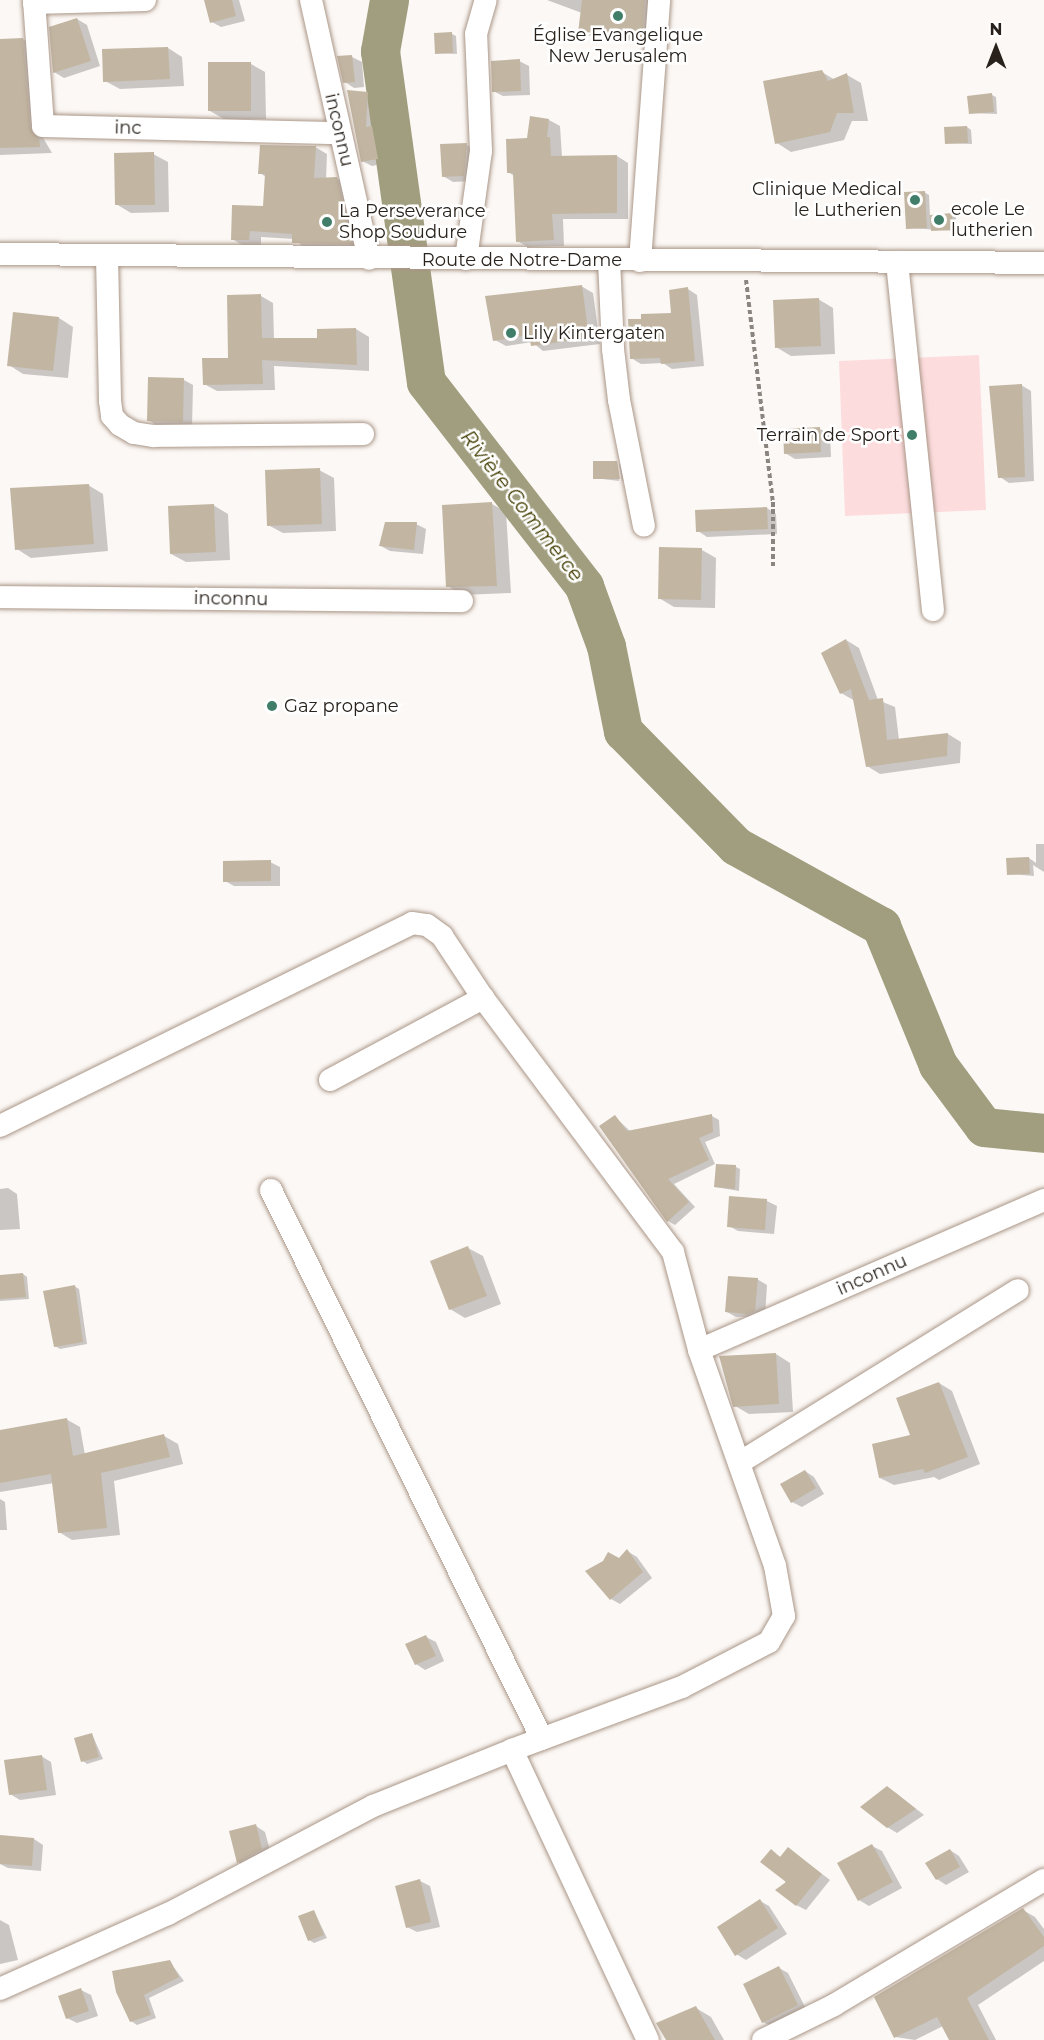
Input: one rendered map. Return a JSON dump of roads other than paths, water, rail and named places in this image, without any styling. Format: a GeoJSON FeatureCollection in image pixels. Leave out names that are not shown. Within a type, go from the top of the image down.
{"type":"FeatureCollection","features":[{"type":"Feature","properties":{"kind":"street"},"geometry":{"type":"LineString","coordinates":[[34,2],[145,0]]}},
{"type":"Feature","properties":{"kind":"street","name":"inconnu"},"geometry":{"type":"LineString","coordinates":[[311,0],[369,259]]}},
{"type":"Feature","properties":{"kind":"street"},"geometry":{"type":"LineString","coordinates":[[455,260],[481,151],[476,34],[486,0]]}},
{"type":"Feature","properties":{"kind":"street"},"geometry":{"type":"LineString","coordinates":[[640,261],[659,0]]}},
{"type":"Feature","properties":{"kind":"street","name":"inc"},"geometry":{"type":"LineString","coordinates":[[34,2],[43,126],[339,133]]}},
{"type":"Feature","properties":{"kind":"street","name":"Route de Notre-Dame"},"geometry":{"type":"LineString","coordinates":[[0,254],[392,260],[1044,264]]}},
{"type":"Feature","properties":{"kind":"street"},"geometry":{"type":"LineString","coordinates":[[107,256],[110,401],[112,416],[120,425],[134,433],[154,436],[363,434]]}},
{"type":"Feature","properties":{"kind":"street"},"geometry":{"type":"LineString","coordinates":[[609,260],[618,390],[644,526]]}},
{"type":"Feature","properties":{"kind":"street"},"geometry":{"type":"LineString","coordinates":[[897,262],[933,610]]}},
{"type":"Feature","properties":{"kind":"street","name":"inconnu"},"geometry":{"type":"LineString","coordinates":[[0,597],[462,601]]}},
{"type":"Feature","properties":{"kind":"street"},"geometry":{"type":"LineString","coordinates":[[0,1126],[412,923],[427,925],[442,936],[483,998],[673,1252],[699,1350],[775,1566],[784,1616],[770,1642],[682,1687],[512,1750],[373,1806],[168,1914],[0,1989]]}},
{"type":"Feature","properties":{"kind":"street"},"geometry":{"type":"LineString","coordinates":[[330,1080],[483,998]]}},
{"type":"Feature","properties":{"kind":"street"},"geometry":{"type":"LineString","coordinates":[[271,1190],[542,1739]]}},
{"type":"Feature","properties":{"kind":"street","name":"inconnu"},"geometry":{"type":"LineString","coordinates":[[699,1350],[1044,1200]]}},
{"type":"Feature","properties":{"kind":"street"},"geometry":{"type":"LineString","coordinates":[[739,1463],[1018,1290]]}},
{"type":"Feature","properties":{"kind":"street"},"geometry":{"type":"LineString","coordinates":[[512,1750],[648,2040]]}},
{"type":"Feature","properties":{"kind":"street"},"geometry":{"type":"LineString","coordinates":[[763,2040],[834,2005],[1044,1880]]}},
{"type":"Feature","properties":{"kind":"waterway","name":"Rivière Commerce"},"geometry":{"type":"LineString","coordinates":[[389,0],[380,51],[426,382],[584,586],[606,646],[623,731],[736,846],[881,926],[938,1065],[984,1127],[1044,1133]]}},
{"type":"Feature","properties":{"kind":"place","name":"Église Evangelique New Jerusalem"},"geometry":{"type":"Point","coordinates":[618,16]}},
{"type":"Feature","properties":{"kind":"place","name":"Clinique Medical le Lutherien"},"geometry":{"type":"Point","coordinates":[915,200]}},
{"type":"Feature","properties":{"kind":"place","name":"ecole Le lutherien"},"geometry":{"type":"Point","coordinates":[939,220]}},
{"type":"Feature","properties":{"kind":"place","name":"La Perseverance Shop Soudure"},"geometry":{"type":"Point","coordinates":[327,222]}},
{"type":"Feature","properties":{"kind":"place","name":"Lily Kintergaten"},"geometry":{"type":"Point","coordinates":[511,333]}},
{"type":"Feature","properties":{"kind":"place","name":"Terrain de Sport"},"geometry":{"type":"Point","coordinates":[912,435]}},
{"type":"Feature","properties":{"kind":"place","name":"Gaz propane"},"geometry":{"type":"Point","coordinates":[272,706]}}]}
